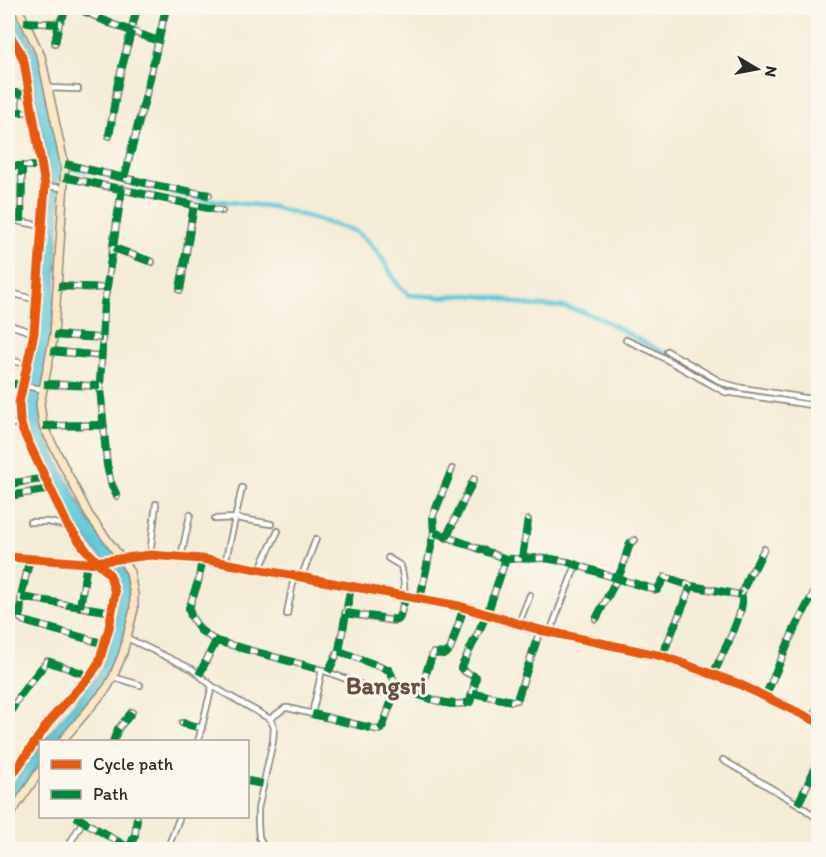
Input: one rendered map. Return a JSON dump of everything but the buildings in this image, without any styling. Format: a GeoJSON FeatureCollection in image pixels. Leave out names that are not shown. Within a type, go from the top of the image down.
{"type":"FeatureCollection","features":[{"type":"Feature","properties":{"kind":"main road"},"geometry":{"type":"LineString","coordinates":[[18,8],[41,56],[65,170],[54,335],[40,404],[43,426],[89,515],[132,577],[134,595],[134,609],[127,638],[113,677],[62,740]]}},
{"type":"Feature","properties":{"kind":"main road"},"geometry":{"type":"LineString","coordinates":[[8,818],[39,772]]}},
{"type":"Feature","properties":{"kind":"street"},"geometry":{"type":"LineString","coordinates":[[55,43],[59,24],[67,8]]}},
{"type":"Feature","properties":{"kind":"street"},"geometry":{"type":"LineString","coordinates":[[77,8],[158,41]]}},
{"type":"Feature","properties":{"kind":"street"},"geometry":{"type":"LineString","coordinates":[[109,136],[118,83],[137,8]]}},
{"type":"Feature","properties":{"kind":"street"},"geometry":{"type":"LineString","coordinates":[[124,177],[166,8]]}},
{"type":"Feature","properties":{"kind":"street"},"geometry":{"type":"LineString","coordinates":[[708,8],[718,10],[721,8]]}},
{"type":"Feature","properties":{"kind":"street"},"geometry":{"type":"LineString","coordinates":[[24,22],[59,24]]}},
{"type":"Feature","properties":{"kind":"street"},"geometry":{"type":"LineString","coordinates":[[8,32],[24,62],[48,186],[42,226],[33,333],[19,409],[21,423],[68,526],[78,540],[101,562],[110,575],[115,592],[105,644],[99,662],[90,676],[51,719],[8,781]]}},
{"type":"Feature","properties":{"kind":"street"},"geometry":{"type":"LineString","coordinates":[[8,45],[13,41]]}},
{"type":"Feature","properties":{"kind":"street"},"geometry":{"type":"LineString","coordinates":[[47,88],[78,89]]}},
{"type":"Feature","properties":{"kind":"street"},"geometry":{"type":"LineString","coordinates":[[8,92],[29,95]]}},
{"type":"Feature","properties":{"kind":"street"},"geometry":{"type":"LineString","coordinates":[[16,93],[17,111]]}},
{"type":"Feature","properties":{"kind":"street"},"geometry":{"type":"LineString","coordinates":[[8,112],[32,112]]}},
{"type":"Feature","properties":{"kind":"street"},"geometry":{"type":"LineString","coordinates":[[8,166],[43,166]]}},
{"type":"Feature","properties":{"kind":"street"},"geometry":{"type":"LineString","coordinates":[[21,222],[22,167]]}},
{"type":"Feature","properties":{"kind":"street"},"geometry":{"type":"LineString","coordinates":[[65,170],[124,177],[166,188],[209,195]]}},
{"type":"Feature","properties":{"kind":"street"},"geometry":{"type":"LineString","coordinates":[[65,170],[122,188],[222,211]]}},
{"type":"Feature","properties":{"kind":"street"},"geometry":{"type":"LineString","coordinates":[[48,186],[62,188]]}},
{"type":"Feature","properties":{"kind":"street"},"geometry":{"type":"LineString","coordinates":[[117,496],[107,465],[100,386],[106,288],[122,188]]}},
{"type":"Feature","properties":{"kind":"street"},"geometry":{"type":"LineString","coordinates":[[180,290],[194,206]]}},
{"type":"Feature","properties":{"kind":"street"},"geometry":{"type":"LineString","coordinates":[[8,219],[42,226]]}},
{"type":"Feature","properties":{"kind":"street"},"geometry":{"type":"LineString","coordinates":[[114,248],[152,262]]}},
{"type":"Feature","properties":{"kind":"street"},"geometry":{"type":"LineString","coordinates":[[58,286],[106,288]]}},
{"type":"Feature","properties":{"kind":"street"},"geometry":{"type":"LineString","coordinates":[[8,292],[36,300]]}},
{"type":"Feature","properties":{"kind":"street"},"geometry":{"type":"LineString","coordinates":[[13,326],[33,333]]}},
{"type":"Feature","properties":{"kind":"street"},"geometry":{"type":"LineString","coordinates":[[54,335],[102,338]]}},
{"type":"Feature","properties":{"kind":"street"},"geometry":{"type":"LineString","coordinates":[[626,340],[651,351],[725,392],[819,406]]}},
{"type":"Feature","properties":{"kind":"street"},"geometry":{"type":"LineString","coordinates":[[51,351],[101,357]]}},
{"type":"Feature","properties":{"kind":"street"},"geometry":{"type":"LineString","coordinates":[[667,351],[723,383],[819,400]]}},
{"type":"Feature","properties":{"kind":"street"},"geometry":{"type":"LineString","coordinates":[[8,360],[27,364]]}},
{"type":"Feature","properties":{"kind":"street"},"geometry":{"type":"LineString","coordinates":[[8,383],[42,388],[100,386]]}},
{"type":"Feature","properties":{"kind":"street"},"geometry":{"type":"LineString","coordinates":[[8,423],[21,423]]}},
{"type":"Feature","properties":{"kind":"street"},"geometry":{"type":"LineString","coordinates":[[43,426],[103,425]]}},
{"type":"Feature","properties":{"kind":"street"},"geometry":{"type":"LineString","coordinates":[[420,599],[434,532],[433,516],[452,469]]}},
{"type":"Feature","properties":{"kind":"street"},"geometry":{"type":"LineString","coordinates":[[8,484],[47,478]]}},
{"type":"Feature","properties":{"kind":"street"},"geometry":{"type":"LineString","coordinates":[[446,538],[474,479]]}},
{"type":"Feature","properties":{"kind":"street"},"geometry":{"type":"LineString","coordinates":[[225,563],[242,488]]}},
{"type":"Feature","properties":{"kind":"street"},"geometry":{"type":"LineString","coordinates":[[8,495],[51,489]]}},
{"type":"Feature","properties":{"kind":"street"},"geometry":{"type":"LineString","coordinates":[[150,555],[156,504]]}},
{"type":"Feature","properties":{"kind":"street"},"geometry":{"type":"LineString","coordinates":[[181,557],[190,515]]}},
{"type":"Feature","properties":{"kind":"street"},"geometry":{"type":"LineString","coordinates":[[214,519],[236,518],[271,524]]}},
{"type":"Feature","properties":{"kind":"street"},"geometry":{"type":"LineString","coordinates":[[522,558],[528,520]]}},
{"type":"Feature","properties":{"kind":"street"},"geometry":{"type":"LineString","coordinates":[[30,522],[48,522],[68,526]]}},
{"type":"Feature","properties":{"kind":"street"},"geometry":{"type":"LineString","coordinates":[[259,570],[278,531]]}},
{"type":"Feature","properties":{"kind":"street"},"geometry":{"type":"LineString","coordinates":[[434,532],[506,559],[545,558],[657,590],[665,577],[691,586],[741,595]]}},
{"type":"Feature","properties":{"kind":"street"},"geometry":{"type":"LineString","coordinates":[[301,578],[316,539]]}},
{"type":"Feature","properties":{"kind":"street"},"geometry":{"type":"LineString","coordinates":[[596,619],[617,579],[630,543],[635,540]]}},
{"type":"Feature","properties":{"kind":"street"},"geometry":{"type":"LineString","coordinates":[[713,674],[737,620],[743,602],[741,595],[748,575],[764,549]]}},
{"type":"Feature","properties":{"kind":"street"},"geometry":{"type":"LineString","coordinates":[[8,557],[87,563],[150,555],[225,563],[464,607],[540,630],[662,656],[713,674],[816,721],[819,705]]}},
{"type":"Feature","properties":{"kind":"street"},"geometry":{"type":"LineString","coordinates":[[30,558],[21,597],[19,616],[21,620],[105,644]]}},
{"type":"Feature","properties":{"kind":"street"},"geometry":{"type":"LineString","coordinates":[[345,613],[398,620],[400,618],[405,597],[401,566],[388,558]]}},
{"type":"Feature","properties":{"kind":"street"},"geometry":{"type":"LineString","coordinates":[[202,559],[199,579],[189,608],[200,630],[216,641],[325,671],[370,688]]}},
{"type":"Feature","properties":{"kind":"street"},"geometry":{"type":"LineString","coordinates":[[339,651],[389,670],[398,688],[441,702],[465,704],[470,702],[476,677],[461,668],[487,614],[506,559]]}},
{"type":"Feature","properties":{"kind":"street"},"geometry":{"type":"LineString","coordinates":[[80,607],[87,563]]}},
{"type":"Feature","properties":{"kind":"street"},"geometry":{"type":"LineString","coordinates":[[551,631],[576,565]]}},
{"type":"Feature","properties":{"kind":"street"},"geometry":{"type":"LineString","coordinates":[[287,614],[294,577]]}},
{"type":"Feature","properties":{"kind":"street"},"geometry":{"type":"LineString","coordinates":[[765,697],[793,633],[819,585]]}},
{"type":"Feature","properties":{"kind":"street"},"geometry":{"type":"LineString","coordinates":[[662,656],[691,586]]}},
{"type":"Feature","properties":{"kind":"street"},"geometry":{"type":"LineString","coordinates":[[312,714],[325,671],[339,651],[351,587]]}},
{"type":"Feature","properties":{"kind":"street"},"geometry":{"type":"LineString","coordinates":[[519,623],[530,595]]}},
{"type":"Feature","properties":{"kind":"street"},"geometry":{"type":"LineString","coordinates":[[21,597],[112,612]]}},
{"type":"Feature","properties":{"kind":"street"},"geometry":{"type":"LineString","coordinates":[[419,694],[434,653],[445,654],[450,650],[464,607]]}},
{"type":"Feature","properties":{"kind":"street"},"geometry":{"type":"LineString","coordinates":[[473,693],[517,700],[540,630]]}},
{"type":"Feature","properties":{"kind":"street"},"geometry":{"type":"LineString","coordinates":[[127,638],[192,669],[212,686],[270,719],[274,727],[258,825],[259,837],[265,849]]}},
{"type":"Feature","properties":{"kind":"street"},"geometry":{"type":"LineString","coordinates":[[200,675],[216,641]]}},
{"type":"Feature","properties":{"kind":"street"},"geometry":{"type":"LineString","coordinates":[[8,717],[26,685],[47,661],[90,676]]}},
{"type":"Feature","properties":{"kind":"street"},"geometry":{"type":"LineString","coordinates":[[113,677],[140,685]]}},
{"type":"Feature","properties":{"kind":"street"},"geometry":{"type":"LineString","coordinates":[[198,740],[212,686]]}},
{"type":"Feature","properties":{"kind":"street"},"geometry":{"type":"LineString","coordinates":[[270,719],[285,708],[379,730],[382,728],[398,688]]}},
{"type":"Feature","properties":{"kind":"street"},"geometry":{"type":"LineString","coordinates":[[113,740],[118,729],[132,712]]}},
{"type":"Feature","properties":{"kind":"street"},"geometry":{"type":"LineString","coordinates":[[182,723],[202,728]]}},
{"type":"Feature","properties":{"kind":"street"},"geometry":{"type":"LineString","coordinates":[[723,760],[819,819]]}},
{"type":"Feature","properties":{"kind":"street"},"geometry":{"type":"LineString","coordinates":[[798,804],[819,763]]}},
{"type":"Feature","properties":{"kind":"street"},"geometry":{"type":"LineString","coordinates":[[249,781],[263,784]]}},
{"type":"Feature","properties":{"kind":"street"},"geometry":{"type":"LineString","coordinates":[[66,849],[81,819],[130,849],[137,818]]}},
{"type":"Feature","properties":{"kind":"street"},"geometry":{"type":"LineString","coordinates":[[167,849],[179,818]]}},
{"type":"Feature","properties":{"kind":"water"},"geometry":{"type":"Polygon","coordinates":[[[8,8],[16,8],[21,23],[42,61],[63,171],[58,181],[60,193],[54,327],[40,427],[90,522],[117,554],[129,575],[132,605],[121,652],[102,687],[57,740],[44,740],[101,670],[114,626],[119,592],[111,570],[76,527],[25,426],[23,398],[36,347],[52,183],[28,55],[8,23],[8,8]]]}},
{"type":"Feature","properties":{"kind":"water"},"geometry":{"type":"Polygon","coordinates":[[[39,746],[39,764],[8,809],[8,791],[39,746]]]}},
{"type":"Feature","properties":{"kind":"waterway"},"geometry":{"type":"LineString","coordinates":[[63,168],[96,173]]}},
{"type":"Feature","properties":{"kind":"waterway"},"geometry":{"type":"LineString","coordinates":[[110,177],[201,199],[274,207],[355,231],[370,243],[397,284],[409,295],[440,297],[468,295],[580,311],[600,318],[709,380],[740,392],[818,403]]}},
{"type":"Feature","properties":{"kind":"waterway"},"geometry":{"type":"LineString","coordinates":[[95,693],[105,684],[113,664]]}},
{"type":"Feature","properties":{"kind":"marked path"},"geometry":{"type":"LineString","coordinates":[[55,43],[59,24],[67,8]]}},
{"type":"Feature","properties":{"kind":"marked path"},"geometry":{"type":"LineString","coordinates":[[77,8],[158,41]]}},
{"type":"Feature","properties":{"kind":"marked path"},"geometry":{"type":"LineString","coordinates":[[109,136],[118,83],[137,8]]}},
{"type":"Feature","properties":{"kind":"marked path"},"geometry":{"type":"LineString","coordinates":[[124,177],[166,8]]}},
{"type":"Feature","properties":{"kind":"marked path"},"geometry":{"type":"LineString","coordinates":[[24,22],[59,24]]}},
{"type":"Feature","properties":{"kind":"marked path"},"geometry":{"type":"LineString","coordinates":[[8,92],[29,95]]}},
{"type":"Feature","properties":{"kind":"marked path"},"geometry":{"type":"LineString","coordinates":[[8,112],[32,112]]}},
{"type":"Feature","properties":{"kind":"marked path"},"geometry":{"type":"LineString","coordinates":[[65,164],[158,186],[209,195]]}},
{"type":"Feature","properties":{"kind":"marked path"},"geometry":{"type":"LineString","coordinates":[[8,166],[43,166]]}},
{"type":"Feature","properties":{"kind":"marked path"},"geometry":{"type":"LineString","coordinates":[[21,222],[22,167]]}},
{"type":"Feature","properties":{"kind":"marked path"},"geometry":{"type":"LineString","coordinates":[[64,177],[222,211]]}},
{"type":"Feature","properties":{"kind":"marked path"},"geometry":{"type":"LineString","coordinates":[[117,496],[107,465],[100,386],[104,305],[122,188]]}},
{"type":"Feature","properties":{"kind":"marked path"},"geometry":{"type":"LineString","coordinates":[[180,290],[194,205]]}},
{"type":"Feature","properties":{"kind":"marked path"},"geometry":{"type":"LineString","coordinates":[[114,248],[152,262]]}},
{"type":"Feature","properties":{"kind":"marked path"},"geometry":{"type":"LineString","coordinates":[[58,286],[106,288]]}},
{"type":"Feature","properties":{"kind":"marked path"},"geometry":{"type":"LineString","coordinates":[[54,335],[102,338]]}},
{"type":"Feature","properties":{"kind":"marked path"},"geometry":{"type":"LineString","coordinates":[[51,351],[101,356]]}},
{"type":"Feature","properties":{"kind":"marked path"},"geometry":{"type":"LineString","coordinates":[[8,383],[22,385]]}},
{"type":"Feature","properties":{"kind":"marked path"},"geometry":{"type":"LineString","coordinates":[[44,384],[100,386]]}},
{"type":"Feature","properties":{"kind":"marked path"},"geometry":{"type":"LineString","coordinates":[[43,426],[103,425]]}},
{"type":"Feature","properties":{"kind":"marked path"},"geometry":{"type":"LineString","coordinates":[[434,532],[433,516],[452,469]]}},
{"type":"Feature","properties":{"kind":"marked path"},"geometry":{"type":"LineString","coordinates":[[8,484],[47,478]]}},
{"type":"Feature","properties":{"kind":"marked path"},"geometry":{"type":"LineString","coordinates":[[446,538],[474,479]]}},
{"type":"Feature","properties":{"kind":"marked path"},"geometry":{"type":"LineString","coordinates":[[8,496],[51,489]]}},
{"type":"Feature","properties":{"kind":"marked path"},"geometry":{"type":"LineString","coordinates":[[522,558],[528,520]]}},
{"type":"Feature","properties":{"kind":"marked path"},"geometry":{"type":"LineString","coordinates":[[420,599],[434,532],[506,559],[545,558],[568,562],[657,590],[665,577],[691,586],[741,595]]}},
{"type":"Feature","properties":{"kind":"marked path"},"geometry":{"type":"LineString","coordinates":[[596,619],[621,571],[630,543],[635,540]]}},
{"type":"Feature","properties":{"kind":"marked path"},"geometry":{"type":"LineString","coordinates":[[713,674],[737,621],[741,610],[741,595],[749,575],[764,549]]}},
{"type":"Feature","properties":{"kind":"marked path"},"geometry":{"type":"LineString","coordinates":[[30,558],[21,597],[20,618],[105,644]]}},
{"type":"Feature","properties":{"kind":"marked path"},"geometry":{"type":"LineString","coordinates":[[202,559],[199,579],[189,608],[200,630],[216,641],[322,670]]}},
{"type":"Feature","properties":{"kind":"marked path"},"geometry":{"type":"LineString","coordinates":[[312,714],[379,730],[382,728],[398,688],[453,704],[470,702],[476,677],[461,668],[487,614],[506,559]]}},
{"type":"Feature","properties":{"kind":"marked path"},"geometry":{"type":"LineString","coordinates":[[80,607],[87,563]]}},
{"type":"Feature","properties":{"kind":"marked path"},"geometry":{"type":"LineString","coordinates":[[765,697],[793,632],[818,585]]}},
{"type":"Feature","properties":{"kind":"marked path"},"geometry":{"type":"LineString","coordinates":[[662,656],[691,586]]}},
{"type":"Feature","properties":{"kind":"marked path"},"geometry":{"type":"LineString","coordinates":[[328,672],[339,650],[351,587]]}},
{"type":"Feature","properties":{"kind":"marked path"},"geometry":{"type":"LineString","coordinates":[[21,597],[112,612]]}},
{"type":"Feature","properties":{"kind":"marked path"},"geometry":{"type":"LineString","coordinates":[[345,613],[398,620],[406,597]]}},
{"type":"Feature","properties":{"kind":"marked path"},"geometry":{"type":"LineString","coordinates":[[419,694],[433,653],[445,654],[450,650],[464,607]]}},
{"type":"Feature","properties":{"kind":"marked path"},"geometry":{"type":"LineString","coordinates":[[473,693],[517,700],[540,630]]}},
{"type":"Feature","properties":{"kind":"marked path"},"geometry":{"type":"LineString","coordinates":[[199,675],[216,641]]}},
{"type":"Feature","properties":{"kind":"marked path"},"geometry":{"type":"LineString","coordinates":[[339,651],[389,670],[398,688]]}},
{"type":"Feature","properties":{"kind":"marked path"},"geometry":{"type":"LineString","coordinates":[[8,717],[21,694],[47,661],[90,676]]}},
{"type":"Feature","properties":{"kind":"marked path"},"geometry":{"type":"LineString","coordinates":[[114,740],[118,729],[132,712]]}},
{"type":"Feature","properties":{"kind":"marked path"},"geometry":{"type":"LineString","coordinates":[[182,723],[202,728]]}},
{"type":"Feature","properties":{"kind":"marked path"},"geometry":{"type":"LineString","coordinates":[[798,804],[818,763]]}},
{"type":"Feature","properties":{"kind":"marked path"},"geometry":{"type":"LineString","coordinates":[[249,781],[263,784]]}},
{"type":"Feature","properties":{"kind":"marked path"},"geometry":{"type":"LineString","coordinates":[[78,818],[132,850]]}},
{"type":"Feature","properties":{"kind":"marked path"},"geometry":{"type":"LineString","coordinates":[[129,848],[135,835],[137,818]]}},
{"type":"Feature","properties":{"kind":"cycle path"},"geometry":{"type":"LineString","coordinates":[[8,32],[24,62],[45,186],[34,333],[19,403],[20,420],[23,431],[68,526],[86,550],[110,575],[115,593],[109,628],[99,662],[90,676],[51,719],[8,781]]}},
{"type":"Feature","properties":{"kind":"cycle path"},"geometry":{"type":"LineString","coordinates":[[8,557],[87,563],[150,555],[202,559],[459,606],[540,630],[662,656],[739,684],[818,722]]}},
{"type":"Feature","properties":{"kind":"district","name":"Bangsri"},"geometry":{"type":"Point","coordinates":[386,686]}}]}
